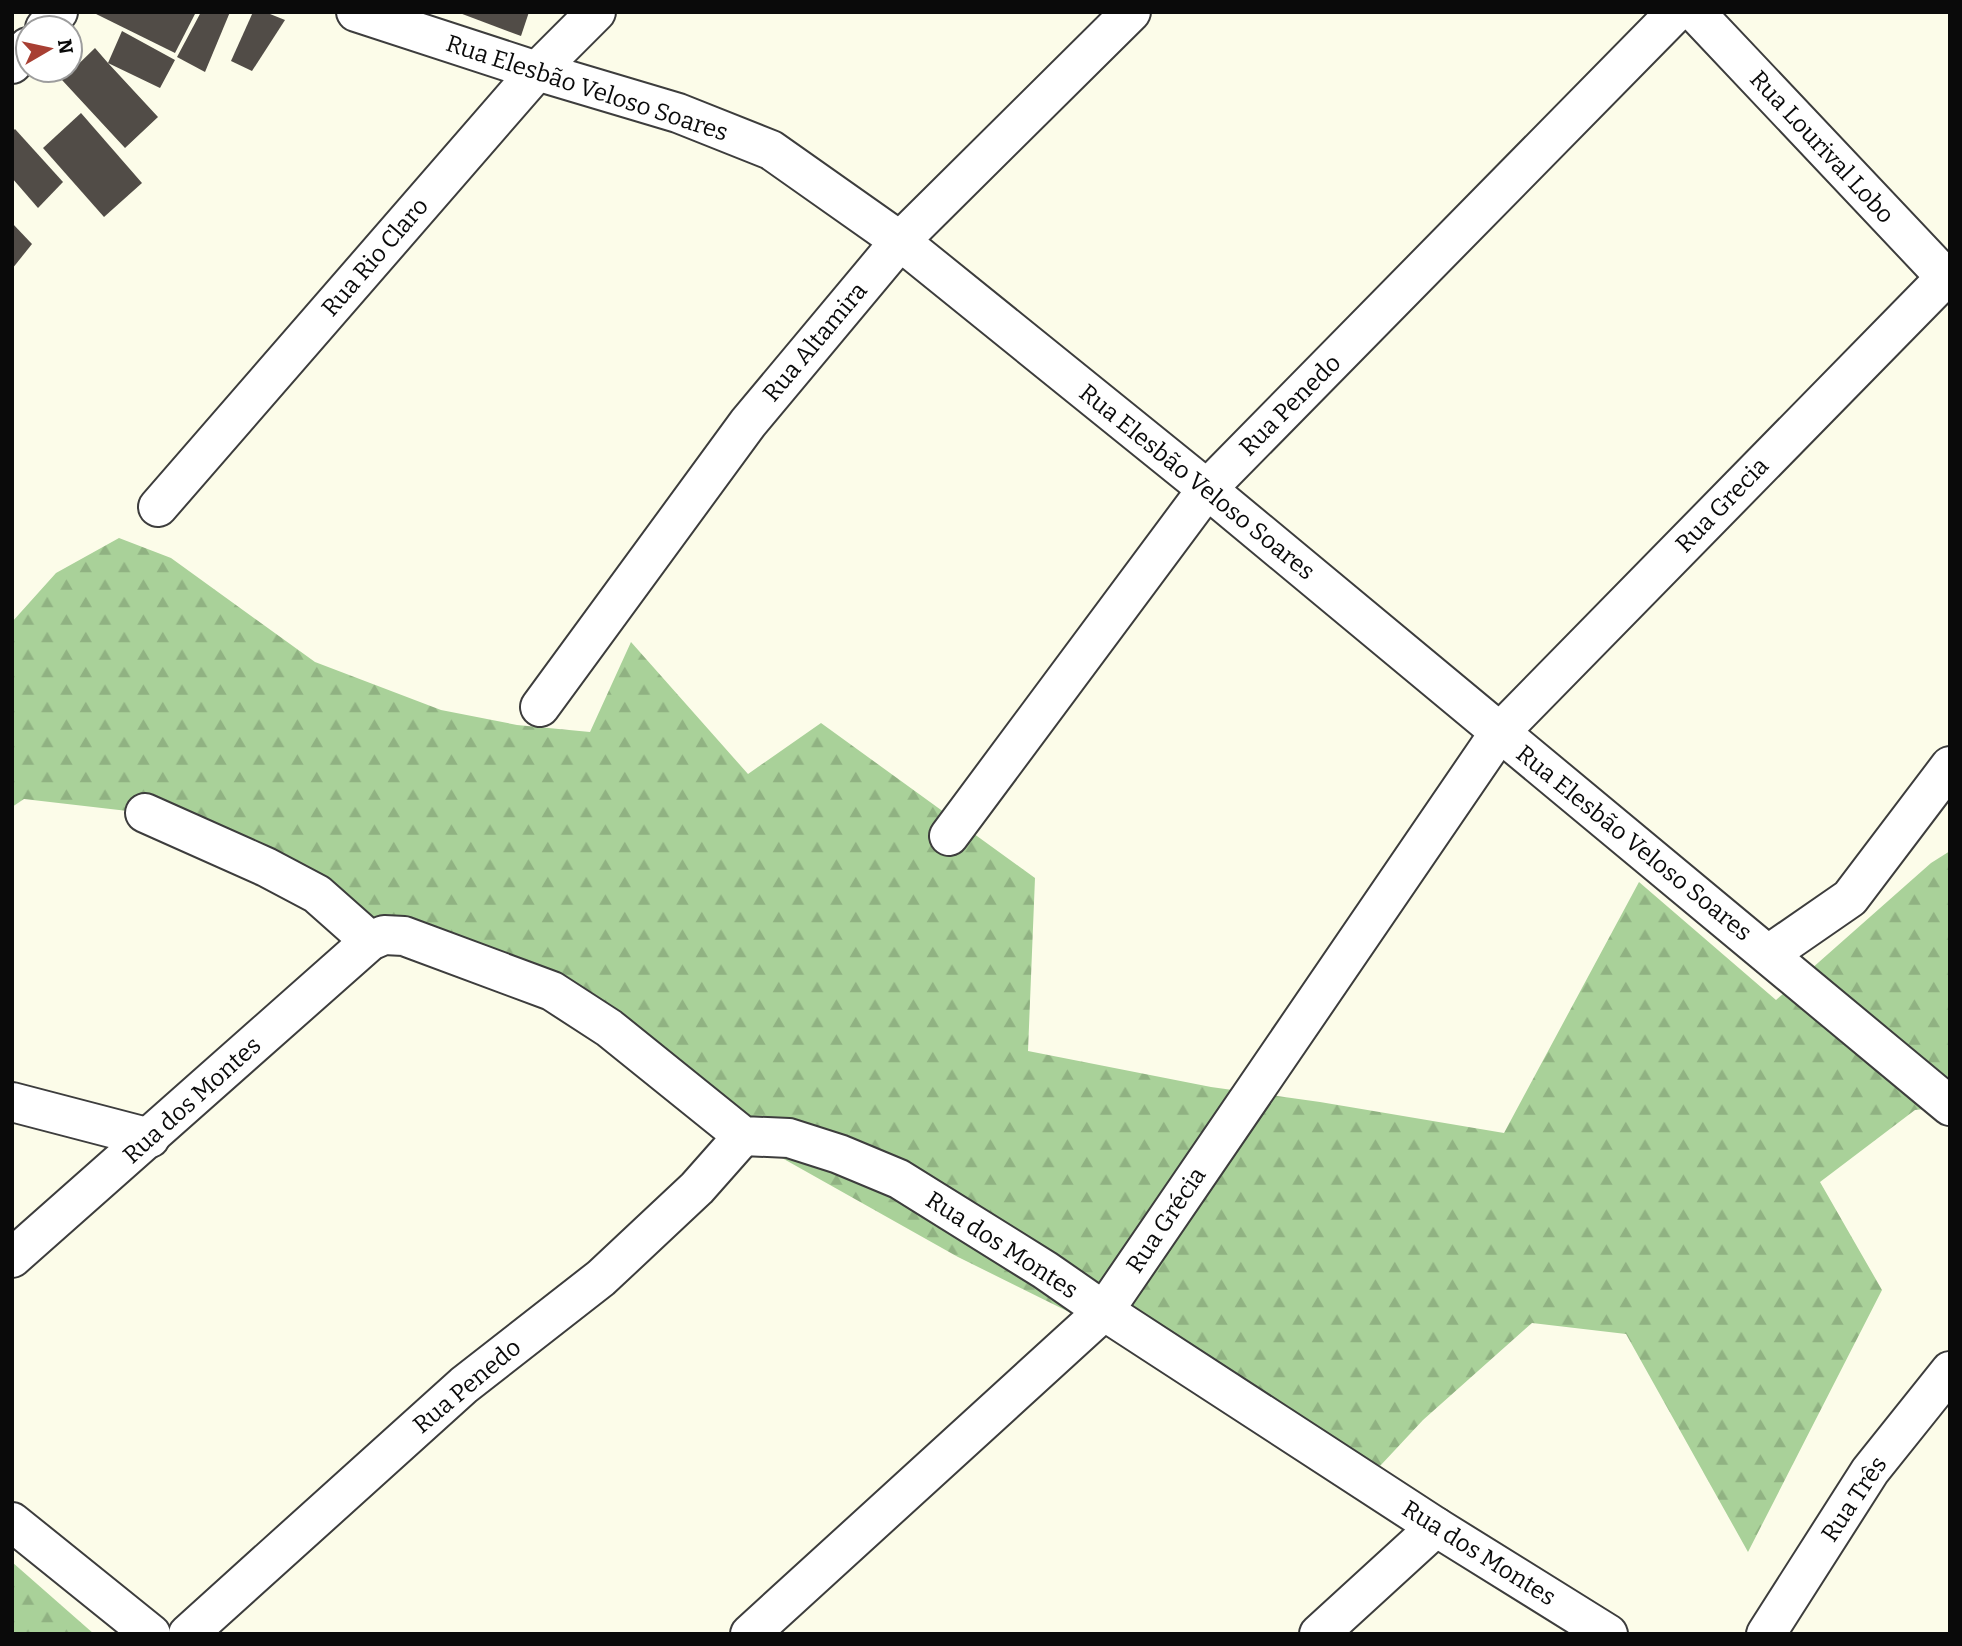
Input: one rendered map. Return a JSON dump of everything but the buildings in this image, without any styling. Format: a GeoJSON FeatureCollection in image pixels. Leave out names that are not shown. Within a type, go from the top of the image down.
{"type":"FeatureCollection","features":[{"type":"Feature","properties":{"kind":"street","name":"Rua Elesbão Veloso Soares"},"geometry":{"type":"LineString","coordinates":[[356,12],[537,71],[678,113],[771,150],[900,242],[1207,489],[1950,1106]]}},
{"type":"Feature","properties":{"kind":"street","name":"Rua Rio Claro"},"geometry":{"type":"LineString","coordinates":[[158,507],[537,71],[596,12]]}},
{"type":"Feature","properties":{"kind":"street","name":"Rua Altamira"},"geometry":{"type":"LineString","coordinates":[[540,707],[748,423],[900,242],[1131,12]]}},
{"type":"Feature","properties":{"kind":"street","name":"Rua Penedo"},"geometry":{"type":"LineString","coordinates":[[949,836],[1207,489],[1676,12]]}},
{"type":"Feature","properties":{"kind":"street","name":"Rua Lourival Lobo"},"geometry":{"type":"LineString","coordinates":[[1695,12],[1948,279]]}},
{"type":"Feature","properties":{"kind":"street","name":"Rua Grecia"},"geometry":{"type":"LineString","coordinates":[[1499,733],[1948,279]]}},
{"type":"Feature","properties":{"kind":"street","name":"Rua Grécia"},"geometry":{"type":"LineString","coordinates":[[750,1634],[1104,1311],[1499,733]]}},
{"type":"Feature","properties":{"kind":"street"},"geometry":{"type":"LineString","coordinates":[[1769,954],[1850,898],[1950,766]]}},
{"type":"Feature","properties":{"kind":"street"},"geometry":{"type":"LineString","coordinates":[[145,813],[265,867],[317,894],[370,940],[384,935],[404,936],[552,991],[609,1028],[743,1136]]}},
{"type":"Feature","properties":{"kind":"street","name":"Rua dos Montes"},"geometry":{"type":"LineString","coordinates":[[12,1258],[370,940]]}},
{"type":"Feature","properties":{"kind":"street"},"geometry":{"type":"LineString","coordinates":[[12,1102],[150,1138]]}},
{"type":"Feature","properties":{"kind":"street","name":"Rua Penedo"},"geometry":{"type":"LineString","coordinates":[[188,1634],[464,1385],[601,1278],[697,1188],[743,1136]]}},
{"type":"Feature","properties":{"kind":"street","name":"Rua dos Montes"},"geometry":{"type":"LineString","coordinates":[[743,1136],[789,1138],[839,1154],[899,1179],[1045,1270],[1436,1527],[1608,1634]]}},
{"type":"Feature","properties":{"kind":"street","name":"Rua Três"},"geometry":{"type":"LineString","coordinates":[[1766,1634],[1870,1471],[1950,1371]]}},
{"type":"Feature","properties":{"kind":"street"},"geometry":{"type":"LineString","coordinates":[[12,1522],[151,1634]]}},
{"type":"Feature","properties":{"kind":"street"},"geometry":{"type":"LineString","coordinates":[[1319,1634],[1436,1527]]}},
{"type":"Feature","properties":{"kind":"green space"},"geometry":{"type":"Polygon","coordinates":[[[119,538],[171,558],[315,662],[441,710],[517,725],[590,732],[631,642],[748,774],[821,723],[1035,878],[1028,1051],[1211,1087],[1504,1133],[1639,882],[1776,1000],[1931,863],[1950,851],[1950,1106],[1915,1110],[1820,1182],[1882,1290],[1748,1552],[1626,1334],[1532,1323],[1423,1420],[1380,1466],[958,1257],[743,1136],[552,991],[370,941],[145,813],[24,799],[12,807],[12,622],[56,573],[119,538]]]}},
{"type":"Feature","properties":{"kind":"green space"},"geometry":{"type":"Polygon","coordinates":[[[12,1562],[94,1634],[12,1634],[12,1562]]]}}]}
